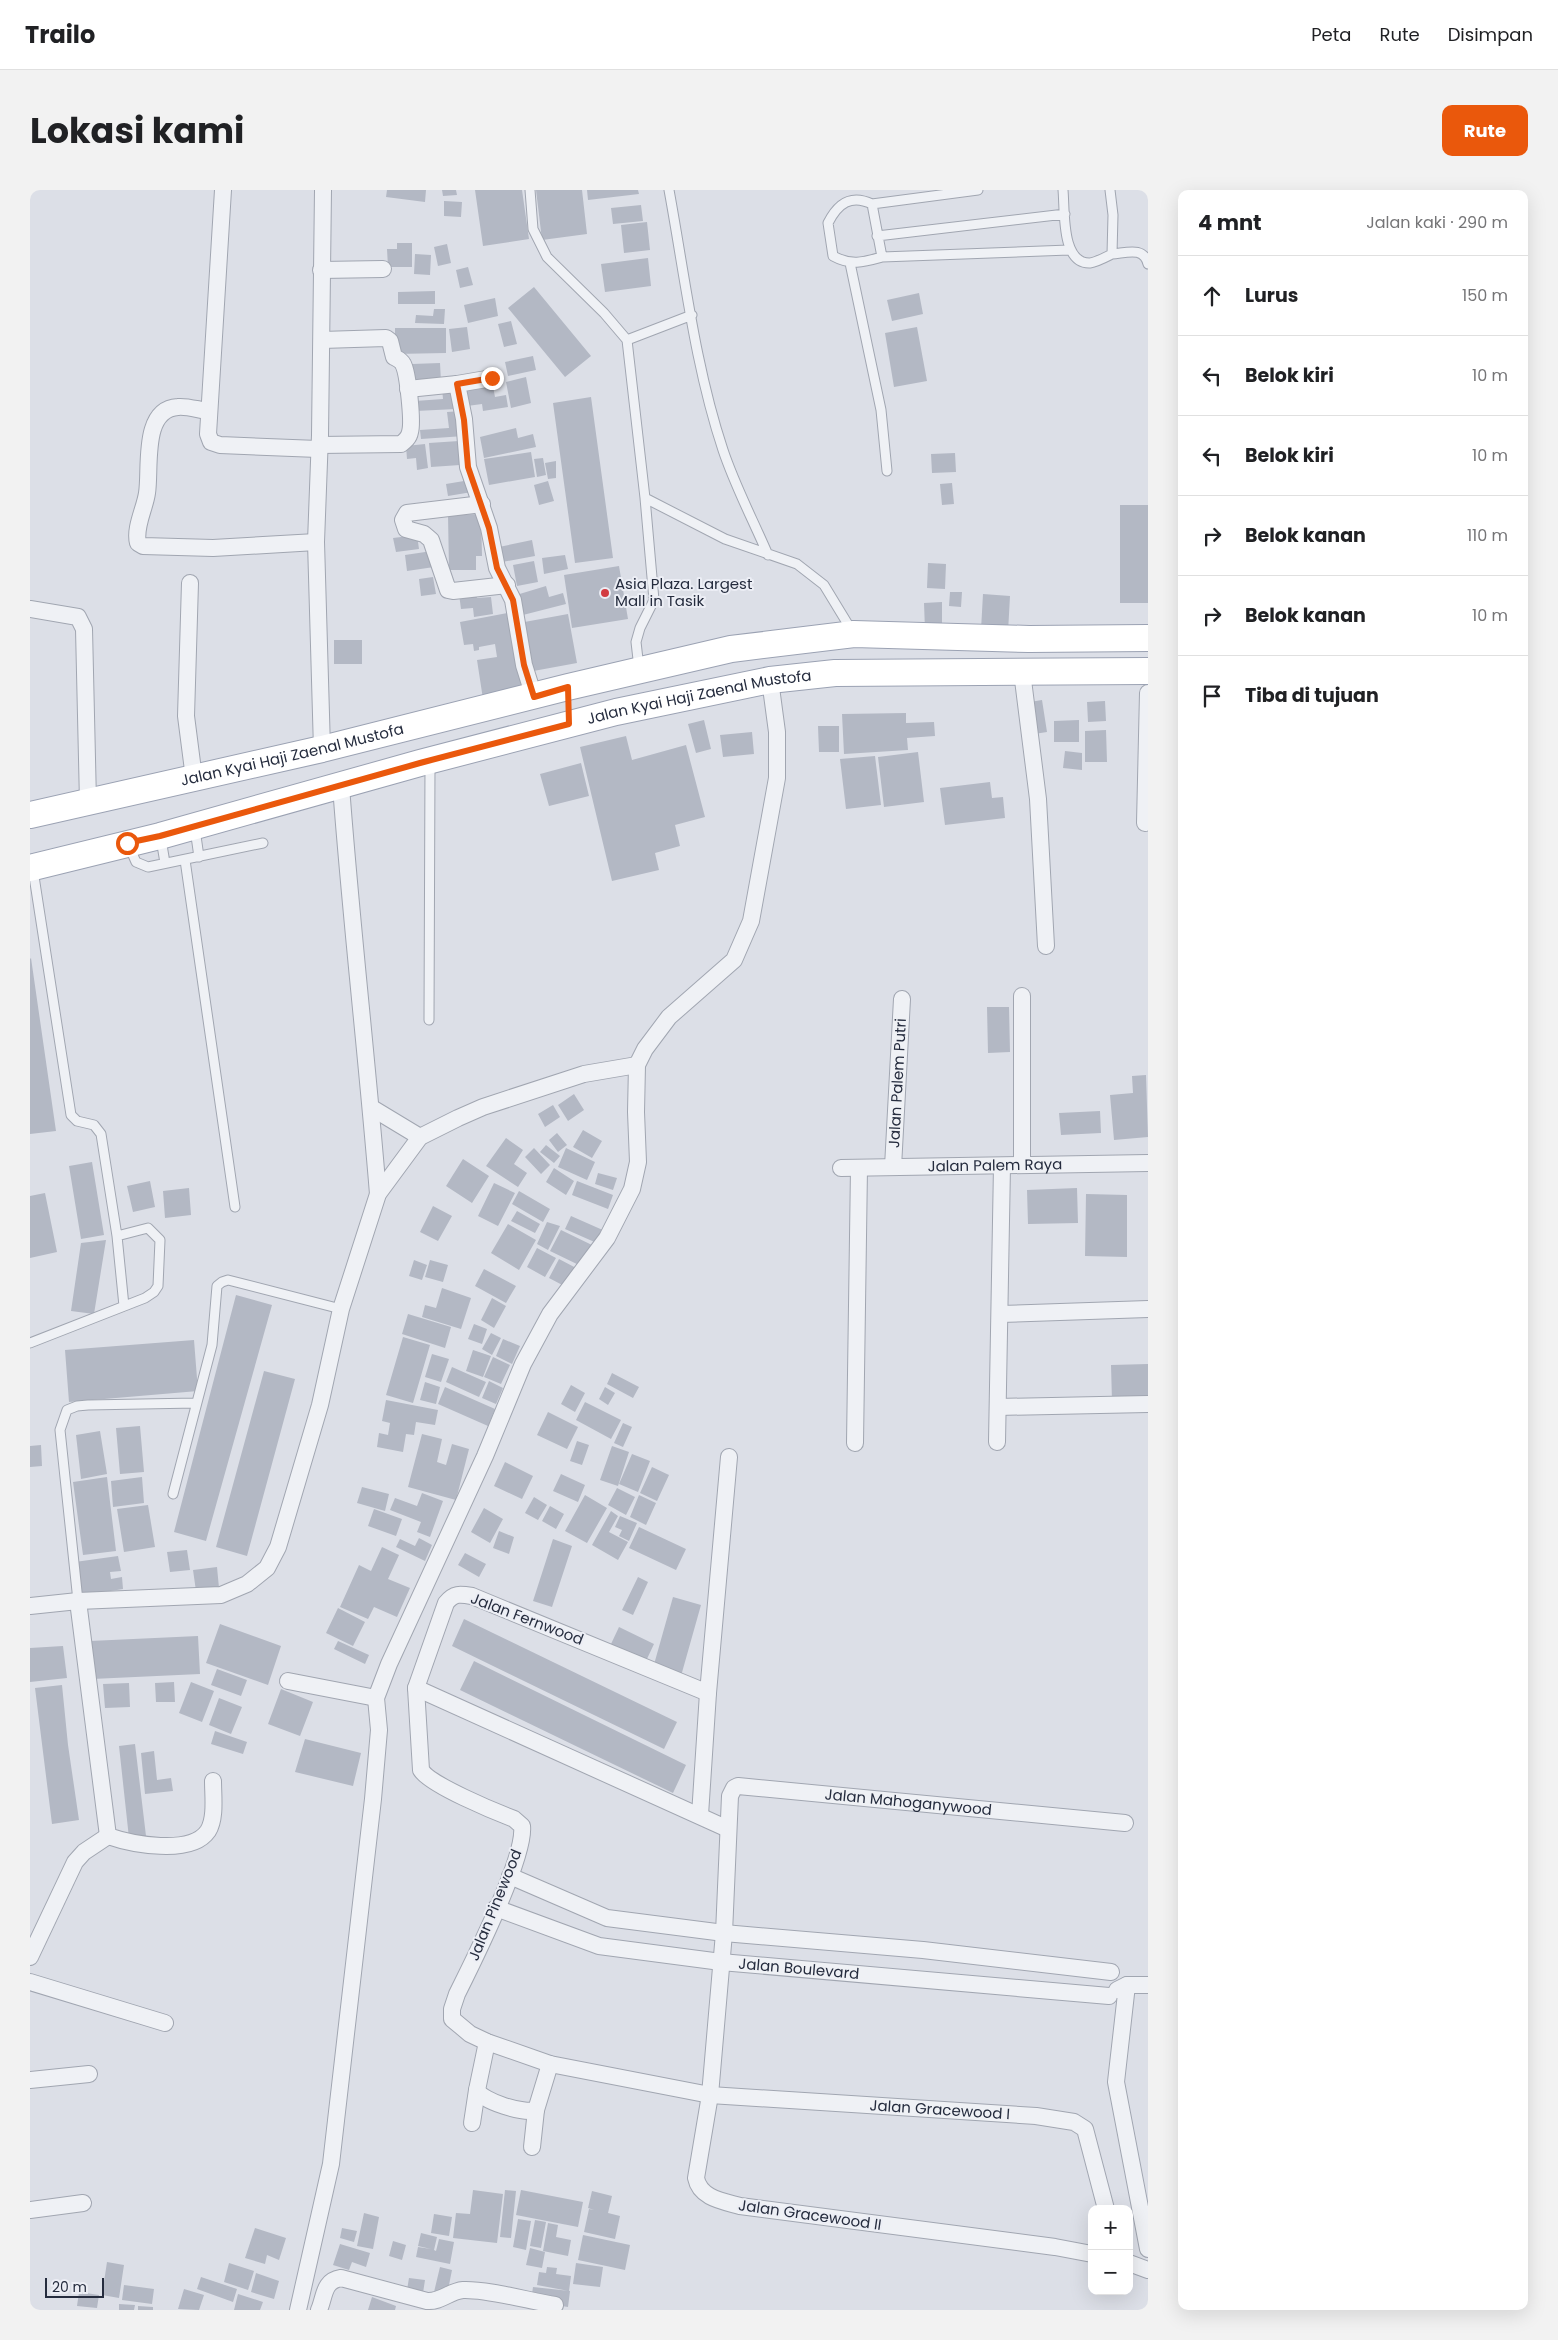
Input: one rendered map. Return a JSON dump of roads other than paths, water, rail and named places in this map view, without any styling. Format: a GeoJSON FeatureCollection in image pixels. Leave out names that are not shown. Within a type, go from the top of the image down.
{"type":"FeatureCollection","features":[{"type":"Feature","properties":{"kind":"main road","name":"Jalan Kyai Haji Zaenal Mustofa"},"geometry":{"type":"LineString","coordinates":[[30,815],[322,749],[568,687],[731,649],[854,634],[1029,639],[1148,638]]}},
{"type":"Feature","properties":{"kind":"main road"},"geometry":{"type":"LineString","coordinates":[[889,673],[896,636]]}},
{"type":"Feature","properties":{"kind":"main road","name":"Jalan Kyai Haji Zaenal Mustofa"},"geometry":{"type":"LineString","coordinates":[[31,867],[160,836],[430,761],[616,712],[770,680],[835,673],[1148,671]]}},
{"type":"Feature","properties":{"kind":"main road"},"geometry":{"type":"LineString","coordinates":[[568,687],[569,724]]}},
{"type":"Feature","properties":{"kind":"street"},"geometry":{"type":"LineString","coordinates":[[222,190],[208,411],[208,434],[211,442],[220,445],[319,447],[401,444],[407,440],[411,432],[408,389],[404,366],[400,360],[394,357],[390,341],[386,338],[322,340]]}},
{"type":"Feature","properties":{"kind":"street"},"geometry":{"type":"LineString","coordinates":[[322,749],[316,542],[322,340],[323,190]]}},
{"type":"Feature","properties":{"kind":"street"},"geometry":{"type":"LineString","coordinates":[[321,270],[383,269]]}},
{"type":"Feature","properties":{"kind":"street"},"geometry":{"type":"LineString","coordinates":[[408,389],[492,378]]}},
{"type":"Feature","properties":{"kind":"street"},"geometry":{"type":"LineString","coordinates":[[457,384],[464,420],[468,467],[482,504],[497,568],[507,584],[513,600],[524,665],[534,697]]}},
{"type":"Feature","properties":{"kind":"street"},"geometry":{"type":"LineString","coordinates":[[208,411],[179,406],[166,410],[156,419],[149,452],[147,494],[137,533],[138,542],[143,546],[213,548],[316,542]]}},
{"type":"Feature","properties":{"kind":"street"},"geometry":{"type":"LineString","coordinates":[[482,504],[407,513],[403,520],[406,529],[424,534],[431,540],[448,590],[453,591],[507,584]]}},
{"type":"Feature","properties":{"kind":"street"},"geometry":{"type":"LineString","coordinates":[[190,582],[186,716],[194,778]]}},
{"type":"Feature","properties":{"kind":"street"},"geometry":{"type":"LineString","coordinates":[[30,609],[78,617],[84,629],[88,802]]}},
{"type":"Feature","properties":{"kind":"street"},"geometry":{"type":"LineString","coordinates":[[1022,672],[1038,799],[1046,946]]}},
{"type":"Feature","properties":{"kind":"street"},"geometry":{"type":"LineString","coordinates":[[301,2309],[332,2164],[373,1799],[379,1730],[376,1698],[393,1655],[488,1448],[523,1364],[550,1314],[612,1231],[632,1189],[638,1162],[637,1066],[645,1049],[669,1017],[734,960],[751,921],[777,778],[777,732],[770,680]]}},
{"type":"Feature","properties":{"kind":"street"},"geometry":{"type":"LineString","coordinates":[[1145,823],[1148,693]]}},
{"type":"Feature","properties":{"kind":"street"},"geometry":{"type":"LineString","coordinates":[[341,786],[348,878],[372,1108],[378,1194]]}},
{"type":"Feature","properties":{"kind":"street"},"geometry":{"type":"LineString","coordinates":[[1022,996],[1022,1165]]}},
{"type":"Feature","properties":{"kind":"street","name":"Jalan Palem Putri"},"geometry":{"type":"LineString","coordinates":[[892,1167],[902,1000]]}},
{"type":"Feature","properties":{"kind":"street"},"geometry":{"type":"LineString","coordinates":[[30,1606],[78,1601],[221,1595],[247,1584],[267,1568],[278,1547],[320,1405],[341,1309],[378,1194],[420,1137],[483,1107],[584,1074],[637,1066]]}},
{"type":"Feature","properties":{"kind":"street"},"geometry":{"type":"LineString","coordinates":[[372,1108],[420,1137]]}},
{"type":"Feature","properties":{"kind":"street","name":"Jalan Palem Raya"},"geometry":{"type":"LineString","coordinates":[[841,1168],[1148,1163]]}},
{"type":"Feature","properties":{"kind":"street"},"geometry":{"type":"LineString","coordinates":[[997,1442],[1002,1166]]}},
{"type":"Feature","properties":{"kind":"street"},"geometry":{"type":"LineString","coordinates":[[855,1443],[859,1168]]}},
{"type":"Feature","properties":{"kind":"street"},"geometry":{"type":"LineString","coordinates":[[1000,1314],[1148,1309]]}},
{"type":"Feature","properties":{"kind":"street"},"geometry":{"type":"LineString","coordinates":[[998,1407],[1148,1404]]}},
{"type":"Feature","properties":{"kind":"street"},"geometry":{"type":"LineString","coordinates":[[700,1816],[708,1693],[729,1457]]}},
{"type":"Feature","properties":{"kind":"street","name":"Jalan Fernwood"},"geometry":{"type":"LineString","coordinates":[[416,1688],[446,1603],[452,1596],[459,1594],[512,1612],[708,1693]]}},
{"type":"Feature","properties":{"kind":"street"},"geometry":{"type":"LineString","coordinates":[[78,1601],[108,1836]]}},
{"type":"Feature","properties":{"kind":"street"},"geometry":{"type":"LineString","coordinates":[[288,1681],[376,1698]]}},
{"type":"Feature","properties":{"kind":"street"},"geometry":{"type":"LineString","coordinates":[[416,1688],[728,1829]]}},
{"type":"Feature","properties":{"kind":"street","name":"Jalan Pinewood"},"geometry":{"type":"LineString","coordinates":[[416,1688],[420,1730],[419,1761],[424,1776],[514,1819],[522,1826],[523,1834],[510,1876],[452,2009],[452,2019],[460,2027],[488,2042],[550,2064],[710,2095]]}},
{"type":"Feature","properties":{"kind":"street"},"geometry":{"type":"LineString","coordinates":[[108,1836],[122,1841],[167,1846],[183,1845],[201,1839],[209,1830],[213,1810],[213,1781]]}},
{"type":"Feature","properties":{"kind":"street","name":"Jalan Mahoganywood"},"geometry":{"type":"LineString","coordinates":[[724,1933],[731,1791],[738,1786],[1125,1823]]}},
{"type":"Feature","properties":{"kind":"street"},"geometry":{"type":"LineString","coordinates":[[30,1957],[75,1862],[84,1852],[108,1836]]}},
{"type":"Feature","properties":{"kind":"street","name":"Jalan Boulevard"},"geometry":{"type":"LineString","coordinates":[[510,1876],[607,1918],[724,1933],[923,1950],[1111,1972]]}},
{"type":"Feature","properties":{"kind":"street","name":"Jalan Boulevard"},"geometry":{"type":"LineString","coordinates":[[496,1908],[599,1946],[721,1962],[1109,1996]]}},
{"type":"Feature","properties":{"kind":"street","name":"Jalan Gracewood II"},"geometry":{"type":"LineString","coordinates":[[724,1933],[710,2095],[696,2178],[698,2186],[703,2192],[714,2198],[740,2206],[1055,2247],[1088,2253]]}},
{"type":"Feature","properties":{"kind":"street"},"geometry":{"type":"LineString","coordinates":[[1111,1972],[1127,1985]]}},
{"type":"Feature","properties":{"kind":"street"},"geometry":{"type":"LineString","coordinates":[[1109,1996],[1111,1972]]}},
{"type":"Feature","properties":{"kind":"street"},"geometry":{"type":"LineString","coordinates":[[30,1982],[164,2023]]}},
{"type":"Feature","properties":{"kind":"street"},"geometry":{"type":"LineString","coordinates":[[1127,1985],[1116,2082],[1148,2249]]}},
{"type":"Feature","properties":{"kind":"street"},"geometry":{"type":"LineString","coordinates":[[1109,1996],[1127,1985],[1148,1985]]}},
{"type":"Feature","properties":{"kind":"street"},"geometry":{"type":"LineString","coordinates":[[472,2123],[488,2042]]}},
{"type":"Feature","properties":{"kind":"street"},"geometry":{"type":"LineString","coordinates":[[532,2147],[536,2110],[550,2064]]}},
{"type":"Feature","properties":{"kind":"street"},"geometry":{"type":"LineString","coordinates":[[30,2080],[89,2074]]}},
{"type":"Feature","properties":{"kind":"street"},"geometry":{"type":"LineString","coordinates":[[477,2090],[479,2095],[488,2100],[526,2111],[536,2110]]}},
{"type":"Feature","properties":{"kind":"street","name":"Jalan Gracewood I"},"geometry":{"type":"LineString","coordinates":[[710,2095],[1036,2116],[1074,2122],[1085,2129],[1105,2205]]}},
{"type":"Feature","properties":{"kind":"street"},"geometry":{"type":"LineString","coordinates":[[30,2210],[83,2204]]}},
{"type":"Feature","properties":{"kind":"street"},"geometry":{"type":"LineString","coordinates":[[1133,2264],[1148,2270]]}},
{"type":"Feature","properties":{"kind":"street"},"geometry":{"type":"LineString","coordinates":[[319,2310],[327,2285],[330,2281],[341,2278],[427,2301],[440,2300],[452,2292],[469,2290],[556,2305]]}},
{"type":"Feature","properties":{"kind":"lane"},"geometry":{"type":"LineString","coordinates":[[530,190],[533,229],[547,257],[604,313],[627,340],[645,498],[654,600],[640,628],[636,642],[640,671]]}},
{"type":"Feature","properties":{"kind":"lane"},"geometry":{"type":"LineString","coordinates":[[669,190],[702,374],[723,451],[743,502],[768,555]]}},
{"type":"Feature","properties":{"kind":"lane"},"geometry":{"type":"LineString","coordinates":[[978,190],[872,204],[863,200],[855,199],[848,201],[838,208],[828,223],[833,256],[850,263],[860,263],[882,257],[1069,250]]}},
{"type":"Feature","properties":{"kind":"lane"},"geometry":{"type":"LineString","coordinates":[[1063,190],[1069,250],[1076,259],[1092,263],[1112,254],[1139,252],[1144,255],[1148,264]]}},
{"type":"Feature","properties":{"kind":"lane"},"geometry":{"type":"LineString","coordinates":[[1110,190],[1113,215],[1112,254]]}},
{"type":"Feature","properties":{"kind":"lane"},"geometry":{"type":"LineString","coordinates":[[872,204],[882,257]]}},
{"type":"Feature","properties":{"kind":"lane"},"geometry":{"type":"LineString","coordinates":[[877,236],[1065,214]]}},
{"type":"Feature","properties":{"kind":"lane"},"geometry":{"type":"LineString","coordinates":[[850,263],[881,410],[887,471]]}},
{"type":"Feature","properties":{"kind":"lane"},"geometry":{"type":"LineString","coordinates":[[627,340],[692,315]]}},
{"type":"Feature","properties":{"kind":"lane"},"geometry":{"type":"LineString","coordinates":[[645,498],[725,539],[797,564],[824,586],[854,634]]}},
{"type":"Feature","properties":{"kind":"lane"},"geometry":{"type":"LineString","coordinates":[[430,761],[430,1020]]}},
{"type":"Feature","properties":{"kind":"lane"},"geometry":{"type":"LineString","coordinates":[[194,826],[199,857]]}},
{"type":"Feature","properties":{"kind":"lane"},"geometry":{"type":"LineString","coordinates":[[160,836],[165,864]]}},
{"type":"Feature","properties":{"kind":"lane"},"geometry":{"type":"LineString","coordinates":[[127,843],[136,862],[148,867],[263,843]]}},
{"type":"Feature","properties":{"kind":"lane"},"geometry":{"type":"LineString","coordinates":[[186,860],[235,1207]]}},
{"type":"Feature","properties":{"kind":"lane"},"geometry":{"type":"LineString","coordinates":[[31,867],[71,1115],[77,1121],[94,1125],[101,1134],[117,1236],[124,1306]]}},
{"type":"Feature","properties":{"kind":"lane"},"geometry":{"type":"LineString","coordinates":[[30,1344],[146,1298],[154,1292],[158,1286],[160,1240],[148,1228],[117,1236]]}},
{"type":"Feature","properties":{"kind":"lane"},"geometry":{"type":"LineString","coordinates":[[173,1494],[212,1345],[217,1286],[228,1280],[341,1309]]}},
{"type":"Feature","properties":{"kind":"lane"},"geometry":{"type":"LineString","coordinates":[[78,1601],[60,1430],[67,1410],[88,1405],[196,1403]]}},
{"type":"Feature","properties":{"kind":"place","name":"Asia Plaza. Largest Mall in Tasik"},"geometry":{"type":"Point","coordinates":[605,593]}}]}
